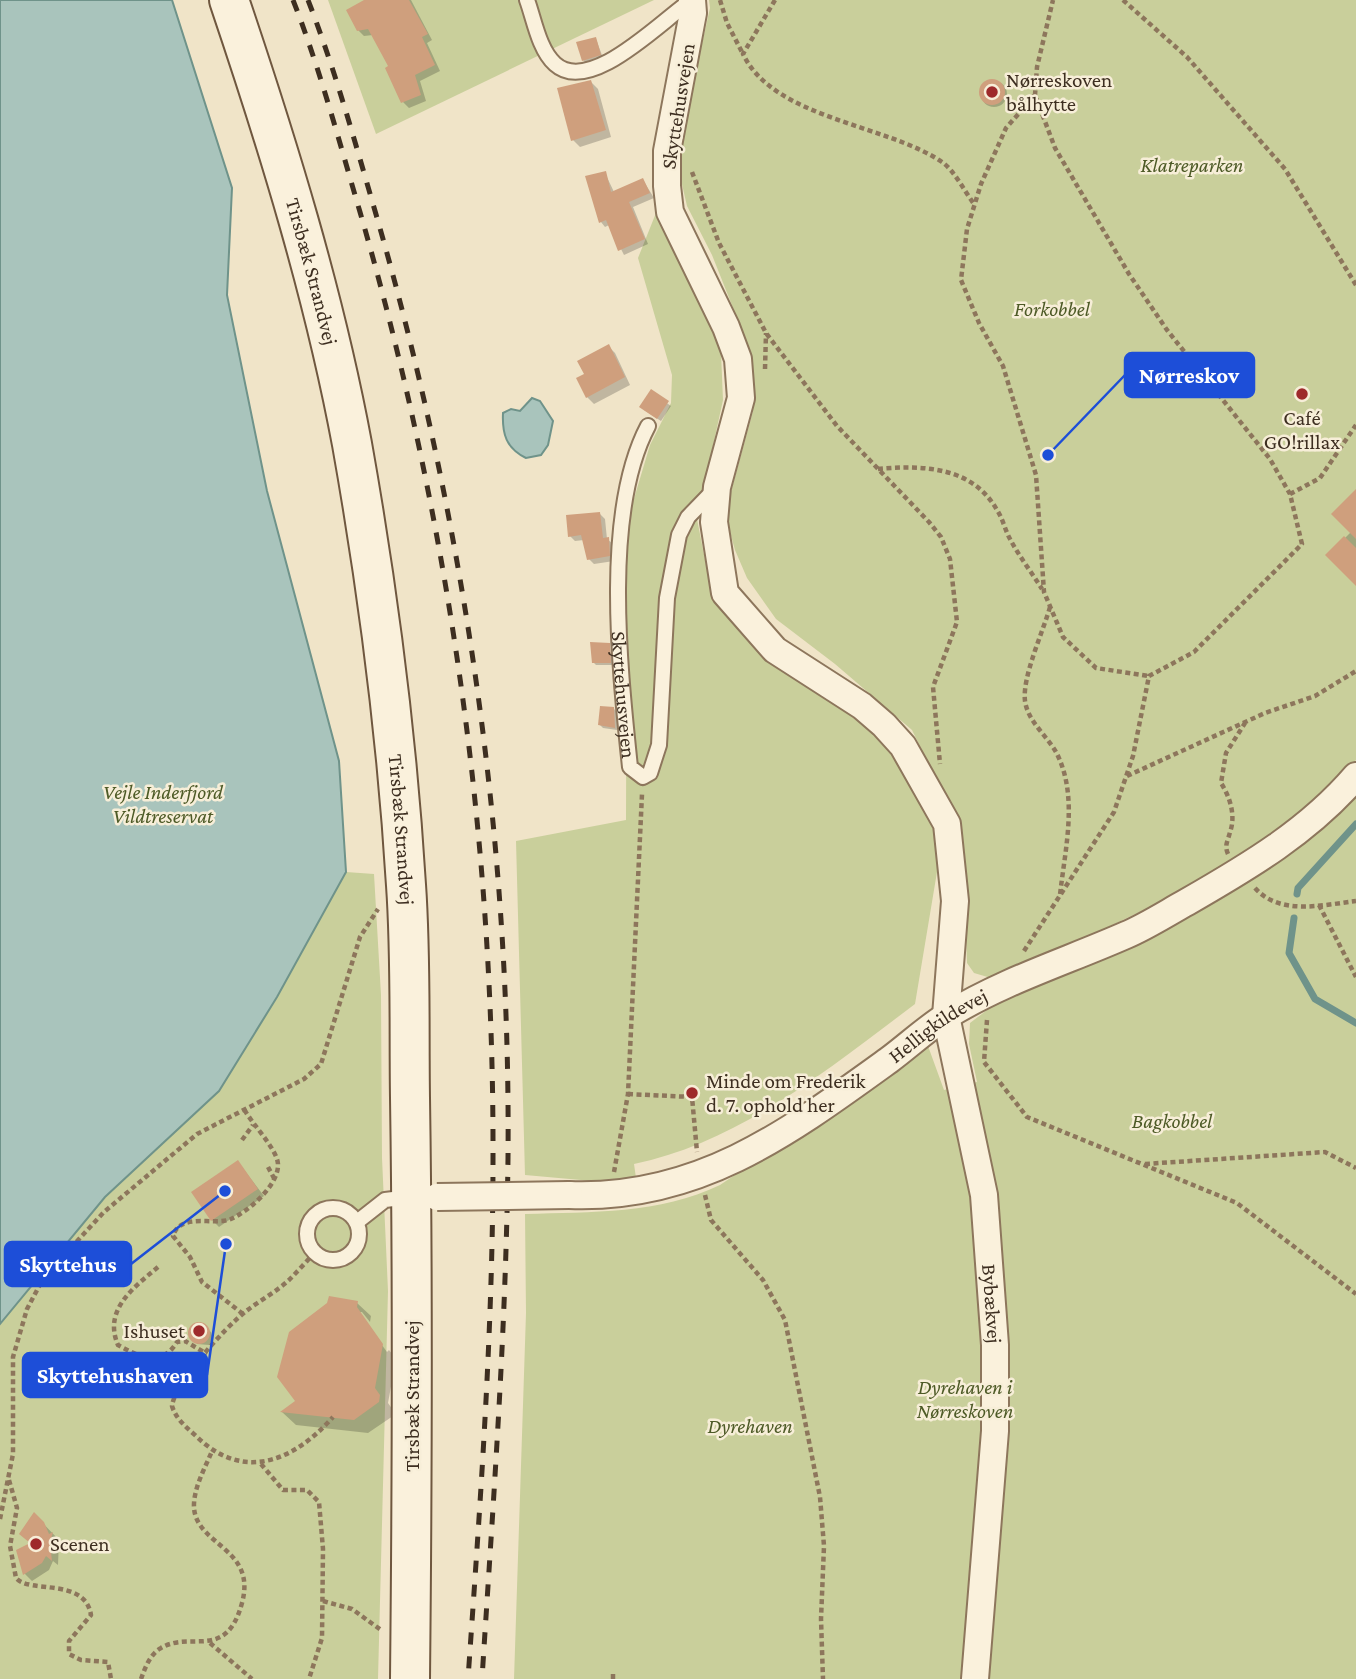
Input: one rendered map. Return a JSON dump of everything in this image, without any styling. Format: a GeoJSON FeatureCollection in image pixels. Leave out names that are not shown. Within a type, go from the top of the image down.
{"type":"FeatureCollection","features":[{"type":"Feature","properties":{"kind":"street","name":"Tirsbæk Strandvej"},"geometry":{"type":"LineString","coordinates":[[229,0],[264,103],[320,303],[351,441],[379,610],[397,764],[407,888],[424,1197],[410,1666]]}},
{"type":"Feature","properties":{"kind":"street","name":"Skyttehusvejen"},"geometry":{"type":"LineString","coordinates":[[692,0],[693,13],[667,151],[667,186],[670,212],[726,327],[738,359],[741,398],[717,487],[714,522],[725,593],[775,650],[853,700],[884,725],[903,746],[947,824],[955,901],[946,1016]]}},
{"type":"Feature","properties":{"kind":"street","name":"Helligkildevej"},"geometry":{"type":"LineString","coordinates":[[424,1197],[609,1197],[656,1189],[700,1176],[731,1162],[845,1092],[946,1016],[1000,988],[1130,934],[1240,872],[1313,819],[1356,776]]}},
{"type":"Feature","properties":{"kind":"street","name":"Bybækvej"},"geometry":{"type":"LineString","coordinates":[[946,1016],[984,1195],[995,1345],[995,1431],[975,1679]]}},
{"type":"Feature","properties":{"kind":"lane"},"geometry":{"type":"LineString","coordinates":[[527,0],[546,52],[555,65],[568,71],[584,73],[607,65],[692,0]]}},
{"type":"Feature","properties":{"kind":"lane","name":"Skyttehusvejen"},"geometry":{"type":"LineString","coordinates":[[648,426],[637,447],[629,478],[619,575],[630,767],[643,776],[650,773],[659,745],[667,598],[679,535],[688,517],[717,487]]}},
{"type":"Feature","properties":{"kind":"lane"},"geometry":{"type":"LineString","coordinates":[[357,1222],[385,1200],[424,1197]]}},
{"type":"Feature","properties":{"kind":"lane"},"geometry":{"type":"LineString","coordinates":[[337,1208],[352,1215],[357,1222],[359,1239],[351,1253],[329,1259],[316,1252],[307,1233],[313,1217],[320,1211],[337,1208]]}},
{"type":"Feature","properties":{"kind":"path"},"geometry":{"type":"LineString","coordinates":[[720,0],[727,23],[752,72],[787,97],[841,121],[895,139],[944,163],[974,205]]}},
{"type":"Feature","properties":{"kind":"path"},"geometry":{"type":"LineString","coordinates":[[743,54],[775,0]]}},
{"type":"Feature","properties":{"kind":"path"},"geometry":{"type":"LineString","coordinates":[[877,469],[913,466],[946,470],[976,485],[996,508],[1011,540],[1044,592],[1063,637],[1096,668],[1149,677],[1194,652],[1302,544],[1290,494],[1270,459],[1167,330],[1129,274],[1055,148],[1035,95],[1037,67],[1053,0]]}},
{"type":"Feature","properties":{"kind":"path"},"geometry":{"type":"LineString","coordinates":[[1123,0],[1187,57],[1285,169],[1356,285]]}},
{"type":"Feature","properties":{"kind":"path"},"geometry":{"type":"LineString","coordinates":[[1035,95],[1006,128],[974,205],[967,229],[961,280],[979,323],[1003,366],[1035,475],[1044,592]]}},
{"type":"Feature","properties":{"kind":"path"},"geometry":{"type":"LineString","coordinates":[[691,169],[697,192],[719,243],[766,333],[822,408],[940,537],[955,583],[957,622],[933,687],[941,762],[926,785]]}},
{"type":"Feature","properties":{"kind":"path"},"geometry":{"type":"LineString","coordinates":[[1290,494],[1320,478],[1356,425]]}},
{"type":"Feature","properties":{"kind":"path"},"geometry":{"type":"LineString","coordinates":[[1050,607],[1028,677],[1025,702],[1035,723],[1056,752],[1068,778],[1068,826],[1060,897]]}},
{"type":"Feature","properties":{"kind":"path"},"geometry":{"type":"LineString","coordinates":[[1126,776],[1245,723],[1315,696],[1356,671]]}},
{"type":"Feature","properties":{"kind":"path"},"geometry":{"type":"LineString","coordinates":[[1149,677],[1126,776],[1114,813],[988,1008],[984,1062],[1027,1117],[1237,1203],[1356,1294]]}},
{"type":"Feature","properties":{"kind":"path"},"geometry":{"type":"LineString","coordinates":[[1245,723],[1226,753],[1221,783],[1229,795],[1232,815],[1226,851],[1240,872],[1265,900],[1291,906],[1356,901]]}},
{"type":"Feature","properties":{"kind":"path"},"geometry":{"type":"LineString","coordinates":[[609,1197],[628,1094],[643,776]]}},
{"type":"Feature","properties":{"kind":"path"},"geometry":{"type":"LineString","coordinates":[[0,1519],[12,1454],[13,1357],[27,1309],[44,1277],[128,1190],[197,1134],[304,1079],[321,1064],[360,937],[379,907],[407,888]]}},
{"type":"Feature","properties":{"kind":"path"},"geometry":{"type":"LineString","coordinates":[[1319,905],[1356,978]]}},
{"type":"Feature","properties":{"kind":"path"},"geometry":{"type":"LineString","coordinates":[[628,1094],[692,1097],[700,1176],[711,1220],[763,1280],[785,1320],[820,1497],[824,1546],[821,1619],[823,1679]]}},
{"type":"Feature","properties":{"kind":"path"},"geometry":{"type":"LineString","coordinates":[[243,1314],[202,1282],[190,1257],[173,1236],[180,1226],[200,1219],[218,1222],[233,1218],[275,1180],[278,1163],[274,1150],[253,1125],[244,1109]]}},
{"type":"Feature","properties":{"kind":"path"},"geometry":{"type":"LineString","coordinates":[[242,1140],[253,1125]]}},
{"type":"Feature","properties":{"kind":"path"},"geometry":{"type":"LineString","coordinates":[[1141,1164],[1325,1152],[1356,1168]]}},
{"type":"Feature","properties":{"kind":"path"},"geometry":{"type":"LineString","coordinates":[[268,1167],[275,1180]]}},
{"type":"Feature","properties":{"kind":"path"},"geometry":{"type":"LineString","coordinates":[[316,1252],[288,1281],[243,1314],[178,1389],[172,1406],[180,1421],[212,1451],[261,1464],[276,1460],[309,1441],[333,1418]]}},
{"type":"Feature","properties":{"kind":"path"},"geometry":{"type":"LineString","coordinates":[[158,1267],[121,1299],[113,1332],[118,1345],[142,1358],[159,1359],[171,1351],[177,1342],[186,1341],[207,1354]]}},
{"type":"Feature","properties":{"kind":"path"},"geometry":{"type":"LineString","coordinates":[[210,1643],[233,1623],[245,1589],[238,1561],[203,1527],[194,1511],[195,1495],[212,1451]]}},
{"type":"Feature","properties":{"kind":"path"},"geometry":{"type":"LineString","coordinates":[[261,1464],[283,1490],[307,1490],[319,1502],[322,1638],[309,1679]]}},
{"type":"Feature","properties":{"kind":"path"},"geometry":{"type":"LineString","coordinates":[[9,1479],[17,1508],[10,1546],[16,1578],[27,1586],[55,1586],[86,1603],[91,1615],[69,1641],[69,1654],[81,1660],[108,1662],[111,1679]]}},
{"type":"Feature","properties":{"kind":"path"},"geometry":{"type":"LineString","coordinates":[[323,1601],[352,1609],[410,1666]]}},
{"type":"Feature","properties":{"kind":"path"},"geometry":{"type":"LineString","coordinates":[[141,1679],[151,1657],[161,1648],[175,1643],[210,1643],[252,1679]]}},
{"type":"Feature","properties":{"kind":"green space"},"geometry":{"type":"Polygon","coordinates":[[[0,0],[26,1290],[277,997],[346,872],[374,874],[381,995],[382,1158],[388,1291],[378,1679],[0,1679],[0,0]]]}},
{"type":"Feature","properties":{"kind":"green space"},"geometry":{"type":"Polygon","coordinates":[[[328,0],[654,0],[376,134],[328,0]]]}},
{"type":"Feature","properties":{"kind":"green space","name":"Forkobbel"},"geometry":{"type":"Polygon","coordinates":[[[709,0],[1356,0],[1356,760],[1321,796],[1235,860],[1136,914],[991,978],[974,973],[967,963],[963,852],[958,824],[912,730],[835,664],[776,619],[747,578],[735,550],[728,525],[729,499],[753,411],[751,353],[712,255],[687,206],[678,167],[680,142],[710,8],[709,0]]]}},
{"type":"Feature","properties":{"kind":"green space"},"geometry":{"type":"Polygon","coordinates":[[[656,213],[702,306],[721,353],[723,400],[697,519],[709,580],[723,610],[743,635],[874,729],[911,772],[934,830],[938,866],[915,1004],[817,1077],[747,1121],[711,1139],[634,1164],[637,1185],[525,1175],[516,841],[626,820],[627,522],[650,445],[671,403],[672,375],[638,258],[656,213]]]}},
{"type":"Feature","properties":{"kind":"green space","name":"Dyrehaven i Nørreskoven"},"geometry":{"type":"Polygon","coordinates":[[[1356,796],[1356,1679],[514,1679],[526,1313],[525,1214],[625,1210],[674,1201],[720,1185],[928,1046],[944,1090],[977,1082],[969,1044],[970,1023],[1012,991],[1308,838],[1356,796]]]}},
{"type":"Feature","properties":{"kind":"water","name":"Vejle Inderfjord Vildtreservat"},"geometry":{"type":"Polygon","coordinates":[[[0,0],[172,0],[232,188],[227,295],[267,491],[339,761],[346,872],[277,997],[219,1091],[105,1197],[0,1324],[0,0]]]}},
{"type":"Feature","properties":{"kind":"water"},"geometry":{"type":"Polygon","coordinates":[[[532,398],[540,401],[553,421],[548,445],[541,455],[526,458],[514,450],[507,440],[503,413],[511,409],[520,411],[532,398]]]}},
{"type":"Feature","properties":{"kind":"building"},"geometry":{"type":"Polygon","coordinates":[[[364,0],[409,0],[428,34],[422,37],[435,65],[415,75],[421,95],[401,103],[385,68],[388,66],[368,29],[357,31],[346,10],[364,0]]]}},
{"type":"Feature","properties":{"kind":"building"},"geometry":{"type":"Polygon","coordinates":[[[596,37],[601,55],[582,61],[576,42],[596,37]]]}},
{"type":"Feature","properties":{"kind":"building","name":"Nørreskoven bålhytte"},"geometry":{"type":"Polygon","coordinates":[[[992,79],[1001,83],[1005,92],[1001,101],[992,105],[983,101],[979,92],[983,83],[992,79]]]}},
{"type":"Feature","properties":{"kind":"building"},"geometry":{"type":"Polygon","coordinates":[[[591,80],[606,130],[571,141],[557,88],[591,80]]]}},
{"type":"Feature","properties":{"kind":"building"},"geometry":{"type":"Polygon","coordinates":[[[606,171],[611,192],[643,178],[650,193],[629,202],[645,239],[618,251],[606,220],[599,223],[585,176],[606,171]]]}},
{"type":"Feature","properties":{"kind":"building"},"geometry":{"type":"Polygon","coordinates":[[[609,344],[625,377],[586,398],[576,378],[584,374],[577,361],[609,344]]]}},
{"type":"Feature","properties":{"kind":"building"},"geometry":{"type":"Polygon","coordinates":[[[651,389],[669,401],[657,419],[639,407],[651,389]]]}},
{"type":"Feature","properties":{"kind":"building"},"geometry":{"type":"Polygon","coordinates":[[[1356,489],[1356,539],[1331,514],[1356,489]]]}},
{"type":"Feature","properties":{"kind":"building"},"geometry":{"type":"Polygon","coordinates":[[[600,512],[603,538],[609,537],[610,556],[587,560],[581,535],[568,537],[566,515],[600,512]]]}},
{"type":"Feature","properties":{"kind":"building"},"geometry":{"type":"Polygon","coordinates":[[[1344,536],[1356,548],[1356,586],[1325,555],[1344,536]]]}},
{"type":"Feature","properties":{"kind":"building"},"geometry":{"type":"Polygon","coordinates":[[[590,642],[610,643],[611,663],[592,663],[590,642]]]}},
{"type":"Feature","properties":{"kind":"building"},"geometry":{"type":"Polygon","coordinates":[[[600,706],[614,707],[615,728],[598,725],[600,706]]]}},
{"type":"Feature","properties":{"kind":"building"},"geometry":{"type":"Polygon","coordinates":[[[238,1160],[258,1189],[211,1221],[191,1192],[238,1160]]]}},
{"type":"Feature","properties":{"kind":"building"},"geometry":{"type":"Polygon","coordinates":[[[329,1296],[358,1301],[357,1307],[383,1344],[375,1388],[380,1395],[379,1402],[354,1420],[280,1412],[295,1401],[277,1377],[289,1332],[327,1303],[329,1296]]]}},
{"type":"Feature","properties":{"kind":"building"},"geometry":{"type":"Polygon","coordinates":[[[199,1322],[207,1325],[210,1333],[207,1341],[199,1344],[191,1341],[188,1333],[191,1325],[199,1322]]]}},
{"type":"Feature","properties":{"kind":"building","name":"Scenen"},"geometry":{"type":"Polygon","coordinates":[[[34,1512],[44,1522],[49,1534],[53,1532],[50,1543],[52,1561],[46,1556],[42,1563],[23,1575],[16,1550],[30,1543],[19,1534],[34,1512]]]}},
{"type":"Feature","properties":{"kind":"waterway"},"geometry":{"type":"LineString","coordinates":[[1297,894],[1298,888],[1356,824]]}},
{"type":"Feature","properties":{"kind":"waterway"},"geometry":{"type":"LineString","coordinates":[[1294,918],[1289,953],[1315,999],[1356,1023]]}},
{"type":"Feature","properties":{"kind":"railway"},"geometry":{"type":"LineString","coordinates":[[293,0],[321,79],[360,212],[418,444],[460,680],[475,799],[485,918],[493,1158],[488,1354],[468,1679]]}},
{"type":"Feature","properties":{"kind":"railway"},"geometry":{"type":"LineString","coordinates":[[308,0],[335,76],[373,204],[405,320],[432,438],[456,557],[490,796],[501,917],[507,1037],[508,1158],[502,1353],[482,1679]]}},
{"type":"Feature","properties":{"kind":"place","name":"Nørreskoven bålhytte"},"geometry":{"type":"Point","coordinates":[992,92]}},
{"type":"Feature","properties":{"kind":"place","name":"Café GO!rillax"},"geometry":{"type":"Point","coordinates":[1302,394]}},
{"type":"Feature","properties":{"kind":"place","name":"Nørreskov"},"geometry":{"type":"Point","coordinates":[1048,455]}},
{"type":"Feature","properties":{"kind":"place","name":"Minde om Frederik d. 7. ophold her"},"geometry":{"type":"Point","coordinates":[692,1093]}},
{"type":"Feature","properties":{"kind":"place","name":"Skyttehus"},"geometry":{"type":"Point","coordinates":[225,1191]}},
{"type":"Feature","properties":{"kind":"place","name":"Skyttehushaven"},"geometry":{"type":"Point","coordinates":[226,1244]}},
{"type":"Feature","properties":{"kind":"place","name":"Ishuset"},"geometry":{"type":"Point","coordinates":[199,1331]}},
{"type":"Feature","properties":{"kind":"place","name":"Scenen"},"geometry":{"type":"Point","coordinates":[36,1544]}},
{"type":"Feature","properties":{"kind":"park label","name":"Klatreparken"},"geometry":{"type":"Point","coordinates":[1192,165]}},
{"type":"Feature","properties":{"kind":"park label","name":"Bagkobbel"},"geometry":{"type":"Point","coordinates":[1172,1121]}},
{"type":"Feature","properties":{"kind":"park label","name":"Dyrehaven"},"geometry":{"type":"Point","coordinates":[750,1426]}}]}
